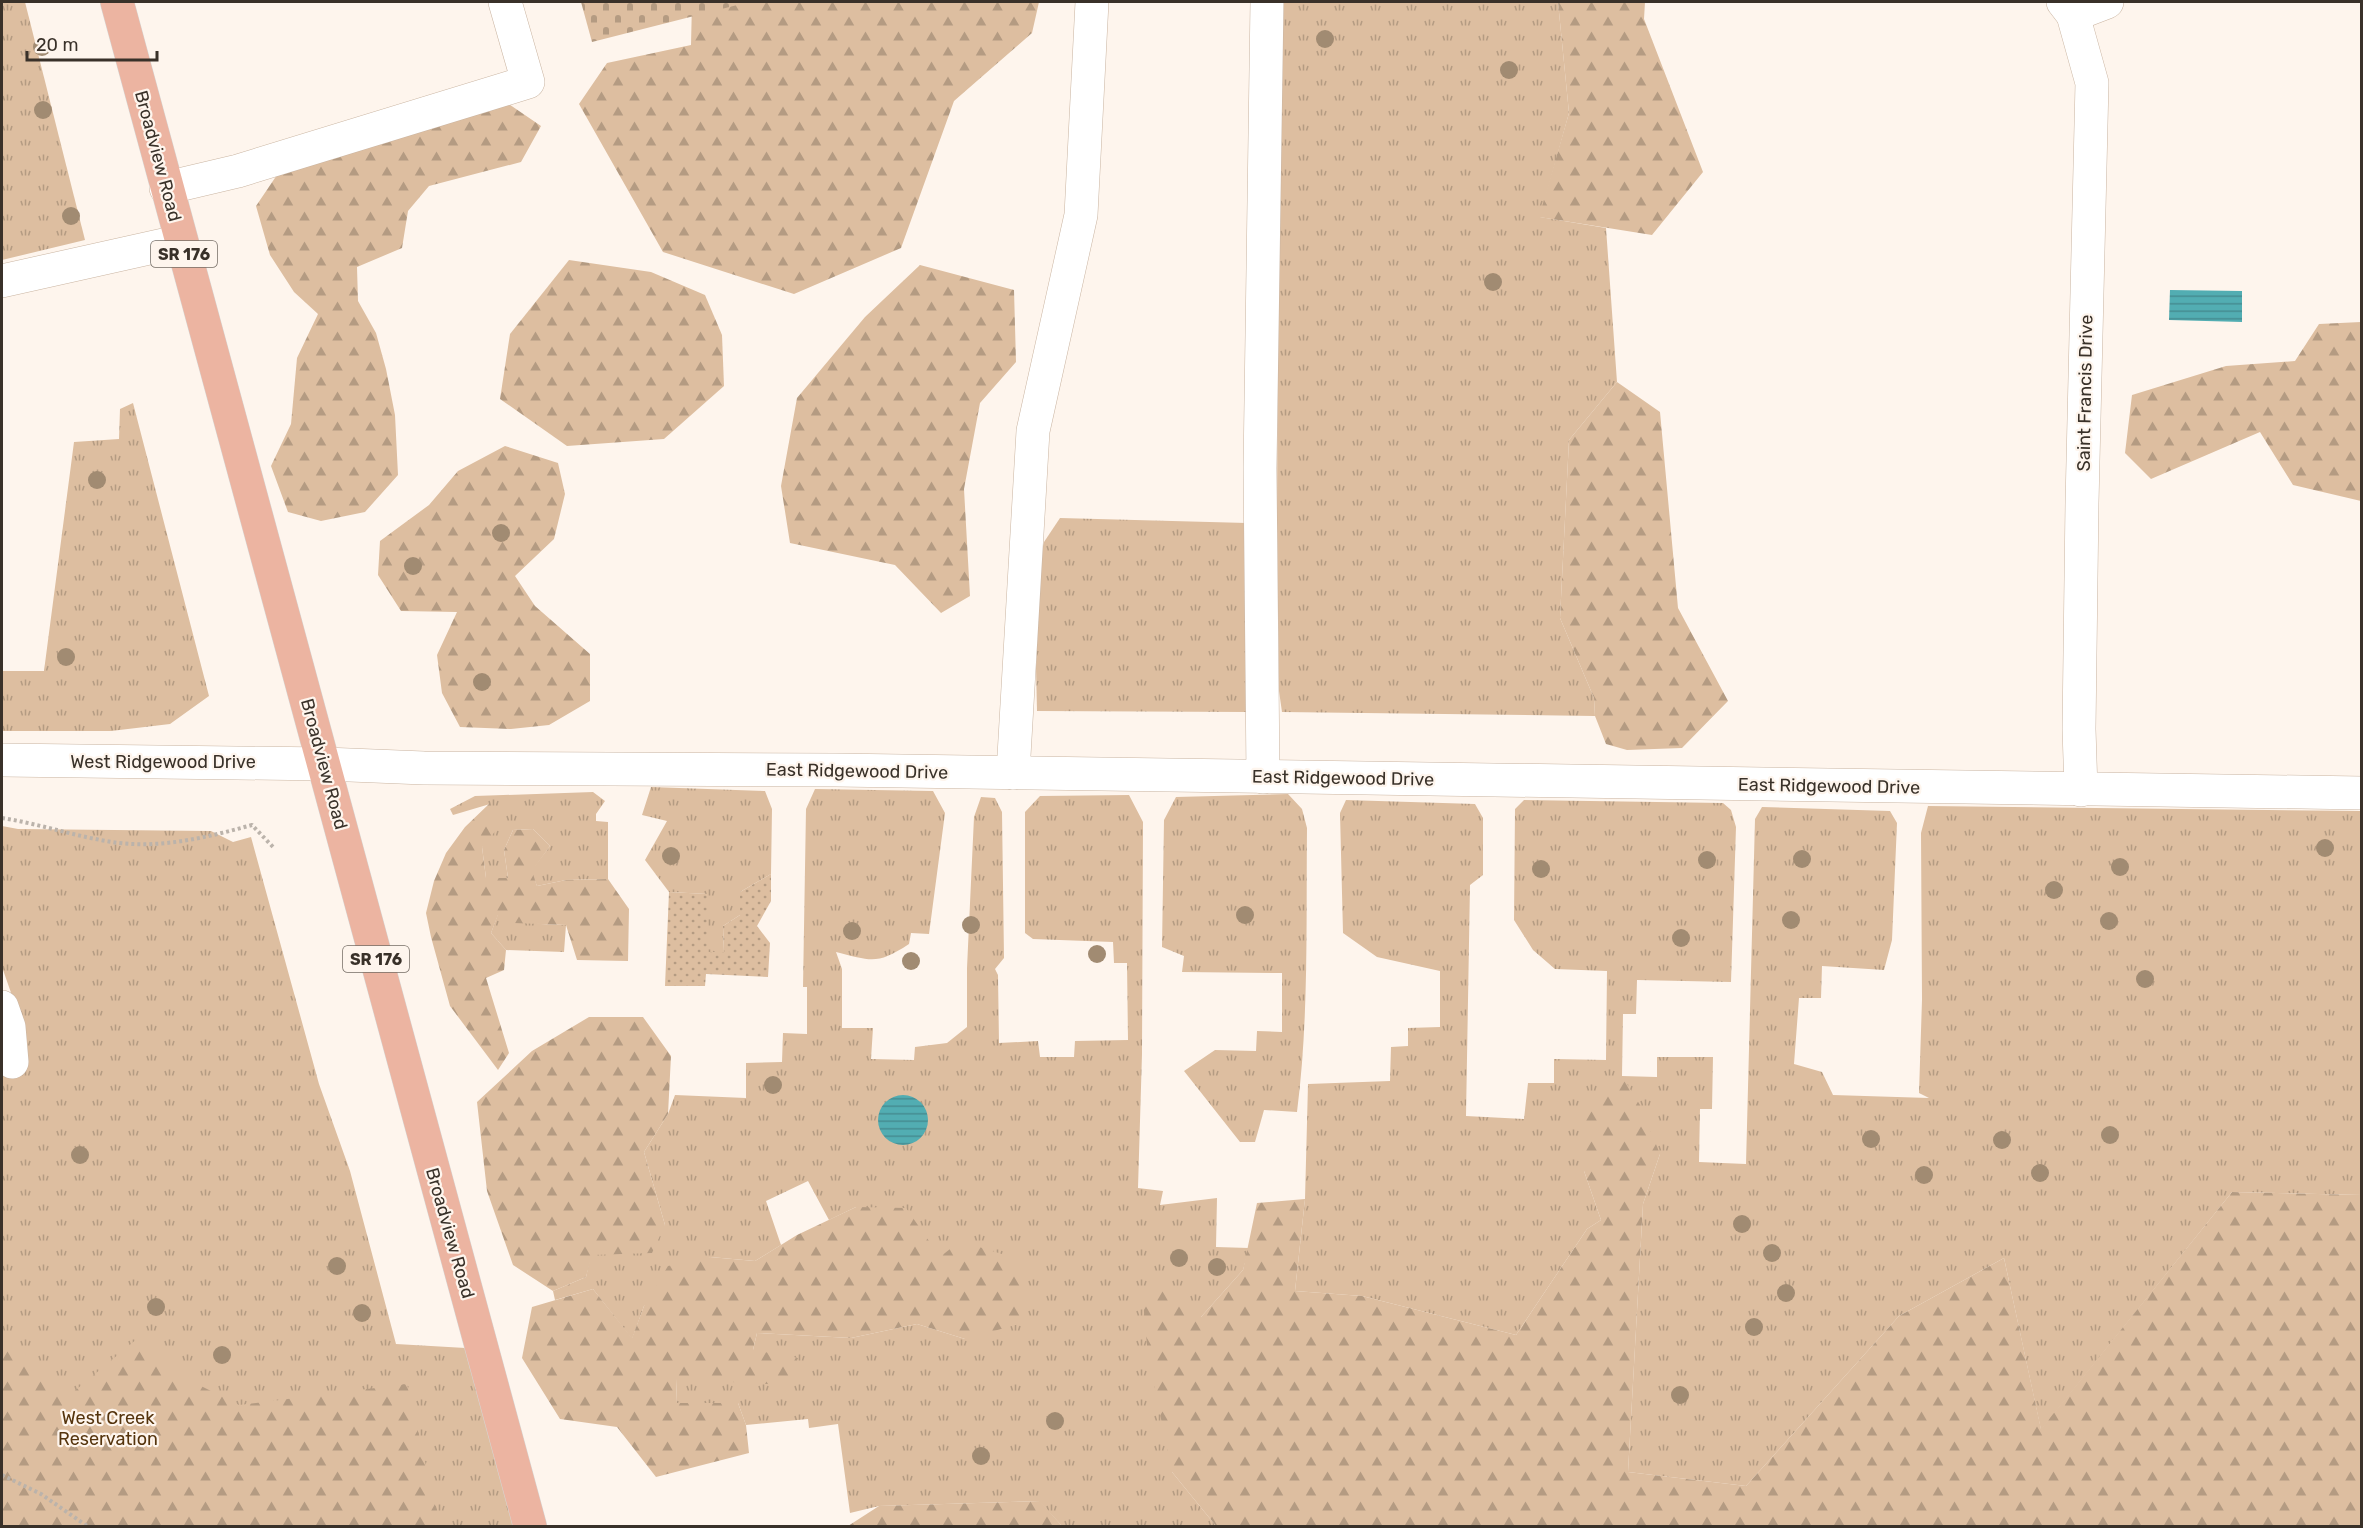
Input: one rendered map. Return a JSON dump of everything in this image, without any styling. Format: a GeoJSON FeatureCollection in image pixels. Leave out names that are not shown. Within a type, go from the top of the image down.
{"type":"FeatureCollection","features":[{"type":"Feature","properties":{"kind":"main road","name":"Broadview Road"},"geometry":{"type":"LineString","coordinates":[[117,2],[325,764],[428,1155],[531,1527]]}},
{"type":"Feature","properties":{"kind":"street"},"geometry":{"type":"LineString","coordinates":[[166,188],[238,171],[528,82],[505,2]]}},
{"type":"Feature","properties":{"kind":"street"},"geometry":{"type":"LineString","coordinates":[[1013,773],[1033,431],[1081,215],[1092,2]]}},
{"type":"Feature","properties":{"kind":"street"},"geometry":{"type":"LineString","coordinates":[[1263,777],[1260,468],[1267,2]]}},
{"type":"Feature","properties":{"kind":"street"},"geometry":{"type":"LineString","coordinates":[[2068,8],[2107,2]]}},
{"type":"Feature","properties":{"kind":"street","name":"Saint Francis Drive"},"geometry":{"type":"LineString","coordinates":[[2068,8],[2092,84],[2082,504],[2079,729],[2081,790]]}},
{"type":"Feature","properties":{"kind":"street"},"geometry":{"type":"LineString","coordinates":[[2,281],[181,242]]}},
{"type":"Feature","properties":{"kind":"street","name":"West Ridgewood Drive"},"geometry":{"type":"LineString","coordinates":[[2,760],[325,764]]}},
{"type":"Feature","properties":{"kind":"street","name":"East Ridgewood Drive"},"geometry":{"type":"LineString","coordinates":[[325,764],[424,768],[1013,773],[2361,793]]}},
{"type":"Feature","properties":{"kind":"street"},"geometry":{"type":"LineString","coordinates":[[2,1007],[9,1027],[12,1062]]}},
{"type":"Feature","properties":{"kind":"path"},"geometry":{"type":"LineString","coordinates":[[2,818],[39,824],[97,839],[148,844],[207,837],[252,825],[274,848]]}},
{"type":"Feature","properties":{"kind":"path"},"geometry":{"type":"LineString","coordinates":[[2,1475],[41,1494],[87,1527]]}},
{"type":"Feature","properties":{"kind":"green space"},"geometry":{"type":"Polygon","coordinates":[[[2,2],[25,2],[85,240],[2,260],[2,2]]]}},
{"type":"Feature","properties":{"kind":"green space"},"geometry":{"type":"Polygon","coordinates":[[[581,2],[749,2],[592,42],[581,2]]]}},
{"type":"Feature","properties":{"kind":"green space"},"geometry":{"type":"Polygon","coordinates":[[[692,2],[1039,2],[1032,33],[954,101],[901,248],[794,294],[663,252],[579,104],[607,63],[691,45],[692,2]]]}},
{"type":"Feature","properties":{"kind":"green space"},"geometry":{"type":"Polygon","coordinates":[[[1279,2],[1558,2],[1569,113],[1540,217],[1606,228],[1617,382],[1569,440],[1560,618],[1594,698],[1595,716],[1282,712],[1279,691],[1277,523],[1279,2]]]}},
{"type":"Feature","properties":{"kind":"green space"},"geometry":{"type":"Polygon","coordinates":[[[1558,2],[1645,2],[1644,19],[1703,172],[1652,235],[1539,217],[1569,113],[1558,2]]]}},
{"type":"Feature","properties":{"kind":"green space"},"geometry":{"type":"Polygon","coordinates":[[[503,100],[541,126],[521,162],[429,186],[408,211],[402,248],[357,267],[358,301],[376,333],[386,369],[395,415],[398,475],[365,512],[321,521],[288,512],[271,466],[291,424],[297,358],[318,314],[294,292],[270,255],[256,206],[279,172],[503,100]]]}},
{"type":"Feature","properties":{"kind":"green space"},"geometry":{"type":"Polygon","coordinates":[[[569,260],[651,272],[705,295],[722,335],[724,386],[664,439],[567,446],[500,399],[510,334],[569,260]]]}},
{"type":"Feature","properties":{"kind":"green space"},"geometry":{"type":"Polygon","coordinates":[[[920,265],[1014,290],[1016,362],[980,403],[964,489],[970,596],[941,613],[895,565],[790,543],[781,486],[797,398],[865,317],[920,265]]]}},
{"type":"Feature","properties":{"kind":"green space"},"geometry":{"type":"Polygon","coordinates":[[[2361,322],[2361,501],[2293,485],[2260,432],[2151,479],[2125,453],[2132,395],[2226,366],[2295,361],[2319,324],[2361,322]]]}},
{"type":"Feature","properties":{"kind":"green space"},"geometry":{"type":"Polygon","coordinates":[[[1617,382],[1660,412],[1678,608],[1728,701],[1682,748],[1627,750],[1606,744],[1595,716],[1594,698],[1560,618],[1569,440],[1617,382]]]}},
{"type":"Feature","properties":{"kind":"green space"},"geometry":{"type":"Polygon","coordinates":[[[133,403],[209,696],[170,724],[111,731],[2,731],[2,671],[44,671],[74,442],[119,439],[120,409],[133,403]]]}},
{"type":"Feature","properties":{"kind":"green space"},"geometry":{"type":"Polygon","coordinates":[[[505,446],[558,463],[565,494],[554,539],[515,576],[535,606],[590,654],[590,701],[549,725],[511,729],[460,727],[442,693],[437,655],[457,612],[401,611],[378,575],[380,541],[429,505],[458,471],[505,446]]]}},
{"type":"Feature","properties":{"kind":"green space"},"geometry":{"type":"Polygon","coordinates":[[[1060,518],[1247,523],[1246,712],[1037,711],[1036,668],[1041,554],[1044,542],[1060,518]]]}},
{"type":"Feature","properties":{"kind":"green space"},"geometry":{"type":"Polygon","coordinates":[[[651,787],[765,791],[772,809],[771,874],[740,892],[740,915],[723,926],[724,952],[708,952],[707,894],[669,892],[645,860],[667,821],[642,815],[651,787]]]}},
{"type":"Feature","properties":{"kind":"green space"},"geometry":{"type":"Polygon","coordinates":[[[815,789],[933,791],[945,813],[929,934],[911,933],[909,944],[881,958],[866,959],[836,952],[842,969],[842,1028],[873,1028],[871,1059],[914,1060],[915,1047],[947,1043],[967,1027],[967,968],[974,817],[981,797],[995,798],[1002,812],[1004,958],[995,969],[998,975],[999,1043],[1038,1041],[1040,1057],[1074,1057],[1075,1041],[1128,1040],[1127,963],[1114,963],[1113,942],[1033,939],[1025,933],[1025,812],[1040,796],[1129,795],[1143,822],[1142,1054],[1138,1188],[1163,1191],[1160,1205],[1217,1198],[1216,1247],[1249,1248],[1243,1270],[1201,1317],[1172,1472],[1216,1526],[1062,1526],[1039,1501],[879,1506],[850,1513],[838,1424],[809,1428],[808,1419],[746,1425],[738,1403],[677,1403],[676,1379],[753,1350],[757,1333],[851,1338],[917,1324],[965,1339],[940,1258],[856,1207],[829,1220],[808,1181],[766,1201],[781,1245],[755,1261],[710,1257],[644,1306],[632,1339],[593,1289],[555,1300],[553,1291],[586,1277],[591,1255],[665,1225],[644,1152],[668,1114],[675,1095],[746,1098],[746,1063],[782,1062],[783,1033],[807,1034],[807,987],[803,987],[806,809],[815,789]]]}},
{"type":"Feature","properties":{"kind":"green space"},"geometry":{"type":"Polygon","coordinates":[[[593,792],[605,801],[596,814],[596,821],[608,822],[608,879],[566,880],[537,886],[531,871],[550,846],[533,829],[513,830],[504,850],[508,878],[486,878],[482,847],[490,804],[453,815],[450,809],[475,796],[593,792]]]}},
{"type":"Feature","properties":{"kind":"green space"},"geometry":{"type":"Polygon","coordinates":[[[1288,794],[1302,809],[1307,828],[1305,1006],[1297,1112],[1264,1110],[1255,1142],[1240,1142],[1184,1071],[1215,1050],[1256,1051],[1257,1031],[1282,1032],[1282,973],[1182,972],[1184,956],[1162,947],[1164,820],[1176,797],[1288,794]]]}},
{"type":"Feature","properties":{"kind":"green space"},"geometry":{"type":"Polygon","coordinates":[[[1346,800],[1475,804],[1483,818],[1483,875],[1470,885],[1466,1116],[1524,1119],[1528,1083],[1554,1083],[1554,1059],[1606,1060],[1607,971],[1555,969],[1533,950],[1514,920],[1515,809],[1524,800],[1723,803],[1731,810],[1736,827],[1731,982],[1637,980],[1636,1014],[1623,1014],[1622,1076],[1657,1077],[1657,1057],[1713,1057],[1712,1109],[1700,1109],[1699,1162],[1746,1164],[1755,819],[1762,807],[1890,811],[1897,823],[1892,940],[1884,970],[1822,966],[1821,998],[1799,998],[1794,1064],[1822,1072],[1833,1095],[1929,1098],[1919,1093],[1922,1000],[1921,833],[1928,806],[2361,811],[2361,1195],[2232,1192],[2041,1430],[2004,1258],[1899,1316],[1746,1486],[1628,1472],[1643,1204],[1660,1154],[1584,1171],[1601,1220],[1587,1229],[1516,1335],[1362,1296],[1295,1291],[1305,1199],[1308,1084],[1390,1081],[1391,1047],[1408,1046],[1408,1028],[1440,1027],[1440,971],[1377,957],[1343,933],[1340,813],[1346,800]]]}},
{"type":"Feature","properties":{"kind":"green space"},"geometry":{"type":"Polygon","coordinates":[[[490,803],[498,828],[482,847],[486,878],[508,878],[504,850],[513,830],[533,829],[550,846],[532,871],[537,886],[566,880],[608,879],[629,909],[628,961],[577,960],[566,925],[514,923],[498,915],[491,933],[506,950],[504,970],[486,978],[509,1053],[498,1070],[450,1006],[426,913],[434,881],[446,853],[465,827],[490,803]]]}},
{"type":"Feature","properties":{"kind":"green space"},"geometry":{"type":"Polygon","coordinates":[[[2,826],[18,829],[211,831],[233,842],[251,837],[319,1084],[350,1171],[396,1344],[483,1349],[530,1526],[2,1526],[2,1040],[16,1007],[2,967],[2,826]]]}},
{"type":"Feature","properties":{"kind":"green space"},"geometry":{"type":"Polygon","coordinates":[[[771,874],[771,901],[757,926],[770,943],[768,977],[706,974],[705,986],[665,986],[669,892],[708,894],[708,952],[724,952],[723,926],[740,915],[740,892],[771,874]]]}},
{"type":"Feature","properties":{"kind":"green space"},"geometry":{"type":"Polygon","coordinates":[[[498,914],[541,924],[566,925],[564,952],[506,950],[491,933],[498,914]]]}},
{"type":"Feature","properties":{"kind":"green space"},"geometry":{"type":"Polygon","coordinates":[[[589,1017],[643,1017],[671,1056],[668,1114],[644,1152],[665,1225],[652,1253],[592,1255],[586,1277],[553,1291],[513,1265],[487,1191],[477,1102],[532,1051],[589,1017]]]}},
{"type":"Feature","properties":{"kind":"green space"},"geometry":{"type":"Polygon","coordinates":[[[1622,1076],[1640,1105],[1660,1154],[1643,1204],[1628,1472],[1746,1486],[1899,1316],[2004,1258],[2041,1429],[2232,1192],[2361,1195],[2361,1526],[1216,1526],[1172,1472],[1148,1356],[1143,1301],[1169,1287],[1201,1317],[1243,1270],[1257,1203],[1305,1199],[1295,1291],[1362,1296],[1516,1335],[1587,1229],[1601,1220],[1584,1171],[1586,1115],[1622,1076]]]}},
{"type":"Feature","properties":{"kind":"green space"},"geometry":{"type":"Polygon","coordinates":[[[856,1207],[906,1208],[940,1257],[960,1241],[1021,1260],[1027,1289],[1019,1324],[965,1339],[917,1324],[851,1338],[757,1333],[753,1350],[798,1358],[786,1385],[676,1379],[677,1403],[738,1403],[746,1425],[749,1453],[656,1477],[617,1427],[560,1419],[522,1358],[532,1307],[593,1289],[632,1338],[644,1306],[668,1266],[710,1257],[755,1261],[797,1235],[856,1207]]]}},
{"type":"Feature","properties":{"kind":"green space","name":"West Creek Reservation"},"geometry":{"type":"Polygon","coordinates":[[[138,1338],[185,1378],[239,1405],[407,1384],[440,1526],[2,1526],[2,1347],[71,1394],[138,1338]]]}},
{"type":"Feature","properties":{"kind":"green space"},"geometry":{"type":"Polygon","coordinates":[[[1040,1501],[1062,1526],[848,1526],[879,1506],[1040,1501]]]}},
{"type":"Feature","properties":{"kind":"water"},"geometry":{"type":"Polygon","coordinates":[[[2170,290],[2242,291],[2242,322],[2169,320],[2170,290]]]}},
{"type":"Feature","properties":{"kind":"water"},"geometry":{"type":"Polygon","coordinates":[[[903,1095],[912,1097],[923,1106],[928,1120],[926,1129],[917,1140],[903,1145],[894,1143],[883,1134],[878,1120],[880,1111],[889,1100],[903,1095]]]}}]}
